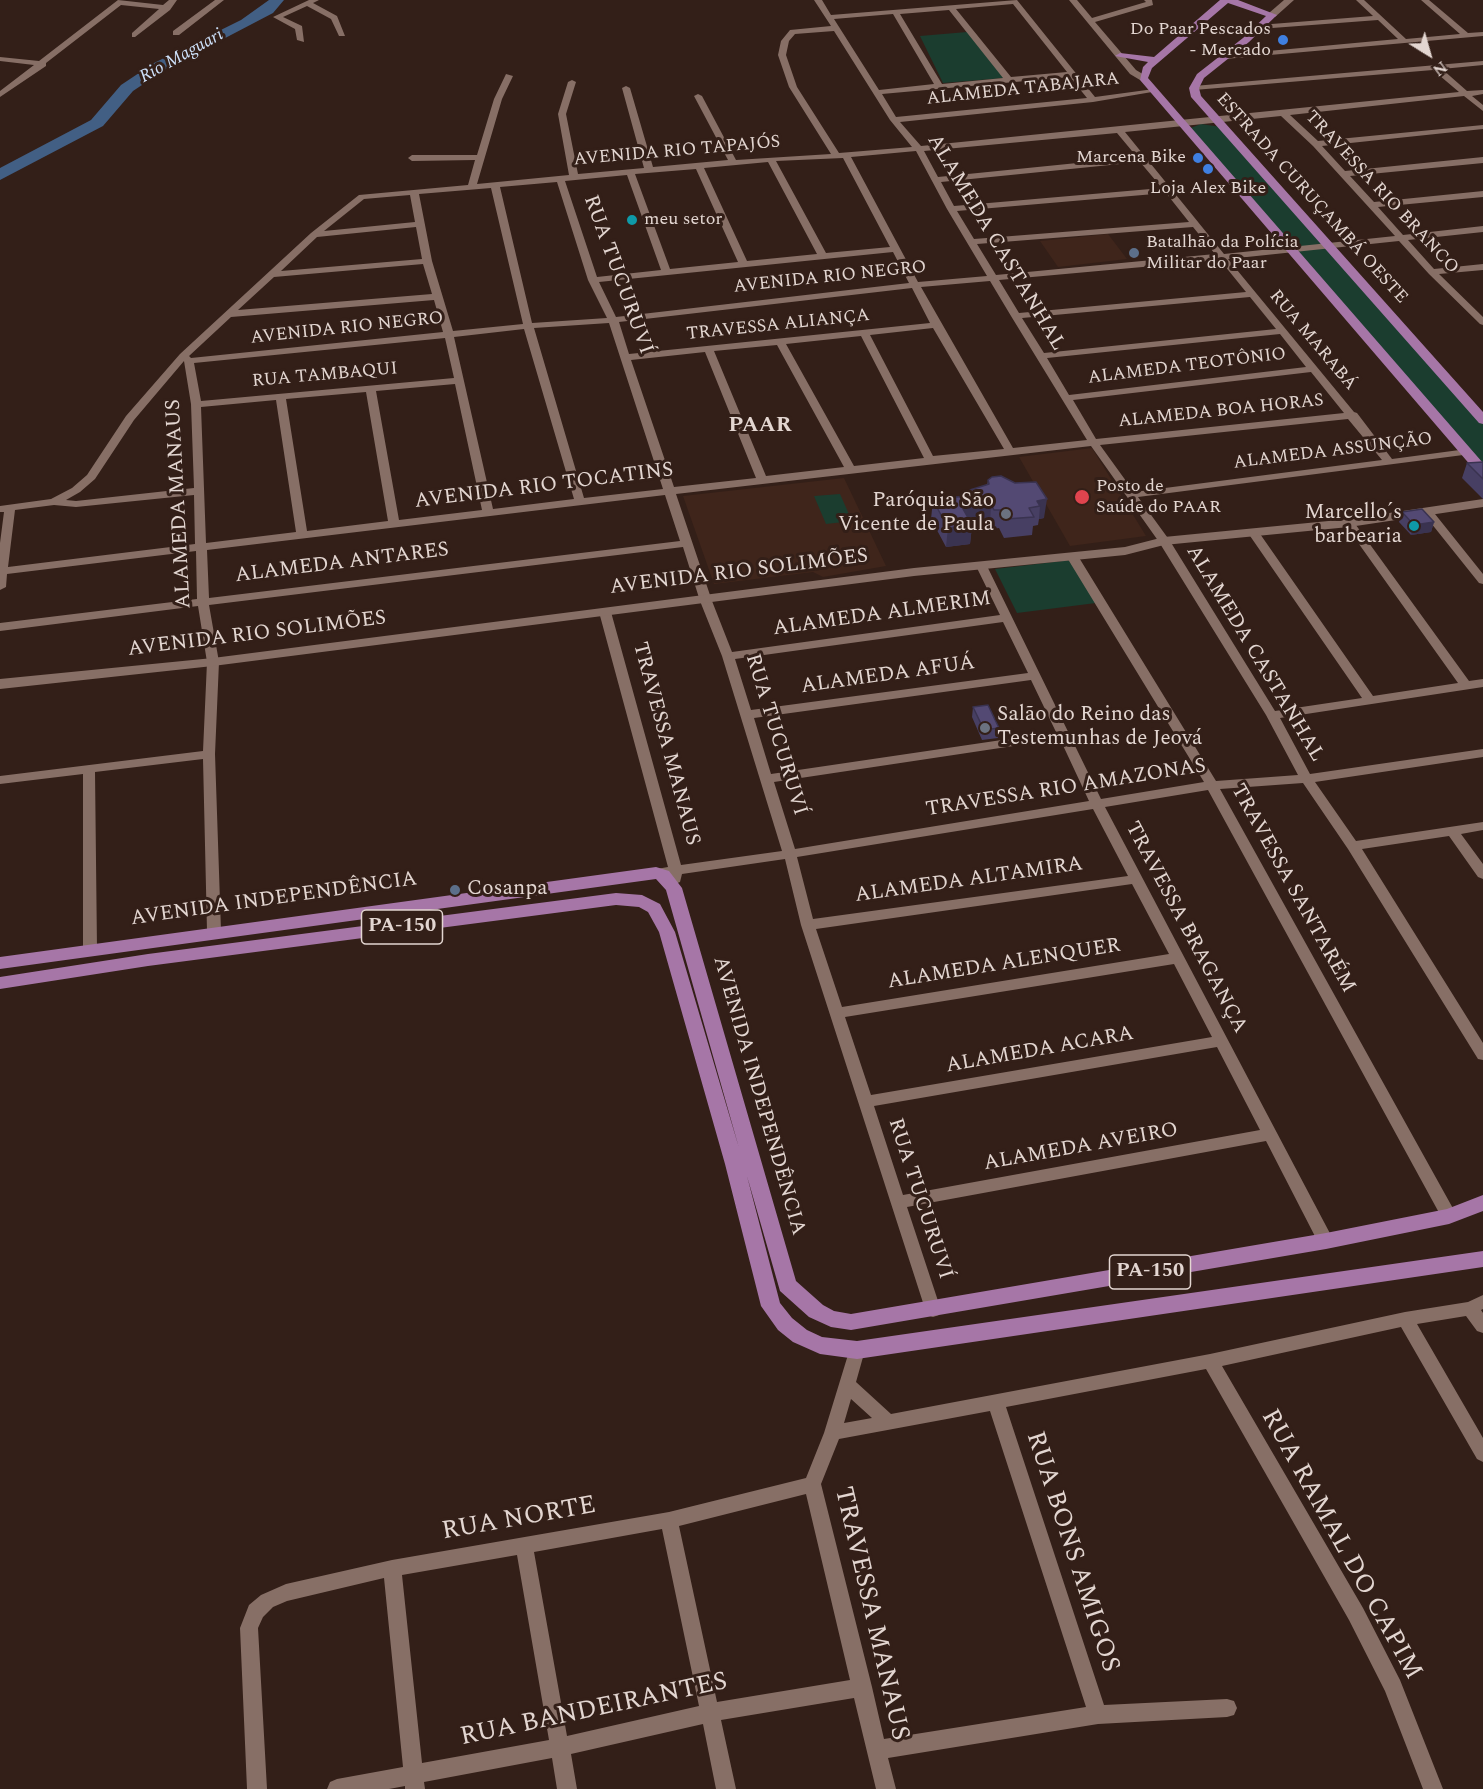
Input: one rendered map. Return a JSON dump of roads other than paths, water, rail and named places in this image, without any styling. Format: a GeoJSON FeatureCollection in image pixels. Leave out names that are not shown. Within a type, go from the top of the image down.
{"type":"FeatureCollection","features":[{"type":"Feature","properties":{"kind":"main road"},"geometry":{"type":"LineString","coordinates":[[1289,0],[1272,15],[1227,0],[1156,60],[1143,78],[1483,471]]}},
{"type":"Feature","properties":{"kind":"main road","name":"ESTRADA CURUÇAMBÁ OESTE"},"geometry":{"type":"LineString","coordinates":[[1272,15],[1200,76],[1194,88],[1196,97],[1483,420]]}},
{"type":"Feature","properties":{"kind":"main road"},"geometry":{"type":"LineString","coordinates":[[1120,56],[1156,60]]}},
{"type":"Feature","properties":{"kind":"main road","name":"AVENIDA RIO SOLIMÕES"},"geometry":{"type":"LineString","coordinates":[[0,684],[213,662],[706,601],[914,572],[1125,551],[1164,542],[1349,523],[1483,503]]}},
{"type":"Feature","properties":{"kind":"main road","name":"AVENIDA INDEPENDÊNCIA"},"geometry":{"type":"LineString","coordinates":[[0,963],[214,931],[656,873],[675,880],[787,1285],[816,1311],[831,1319],[851,1323],[1326,1241],[1449,1216],[1483,1203]]}},
{"type":"Feature","properties":{"kind":"main road","name":"AVENIDA INDEPENDÊNCIA"},"geometry":{"type":"LineString","coordinates":[[0,983],[148,960],[616,900],[642,901],[654,908],[668,932],[734,1164],[771,1306],[785,1324],[800,1336],[820,1345],[857,1350],[1483,1260]]}},
{"type":"Feature","properties":{"kind":"main road"},"geometry":{"type":"LineString","coordinates":[[148,960],[163,952],[199,943],[214,931]]}},
{"type":"Feature","properties":{"kind":"street"},"geometry":{"type":"LineString","coordinates":[[135,34],[167,8],[173,0]]}},
{"type":"Feature","properties":{"kind":"street"},"geometry":{"type":"LineString","coordinates":[[176,33],[220,0]]}},
{"type":"Feature","properties":{"kind":"street","name":"ALAMEDA CASTANHAL"},"geometry":{"type":"LineString","coordinates":[[818,0],[894,120],[918,148],[951,209],[1093,442],[1164,542],[1272,715],[1306,779],[1353,846],[1483,1055]]}},
{"type":"Feature","properties":{"kind":"street"},"geometry":{"type":"LineString","coordinates":[[1072,0],[1133,72],[1143,78]]}},
{"type":"Feature","properties":{"kind":"street"},"geometry":{"type":"LineString","coordinates":[[1090,21],[1150,3],[1148,0]]}},
{"type":"Feature","properties":{"kind":"street"},"geometry":{"type":"LineString","coordinates":[[1360,0],[1404,41]]}},
{"type":"Feature","properties":{"kind":"street"},"geometry":{"type":"LineString","coordinates":[[1425,0],[1467,36]]}},
{"type":"Feature","properties":{"kind":"street"},"geometry":{"type":"LineString","coordinates":[[0,95],[43,64],[121,1],[167,8]]}},
{"type":"Feature","properties":{"kind":"street"},"geometry":{"type":"LineString","coordinates":[[829,17],[1014,1],[1093,100]]}},
{"type":"Feature","properties":{"kind":"street"},"geometry":{"type":"LineString","coordinates":[[301,39],[299,28],[277,17],[311,2],[334,18],[342,34]]}},
{"type":"Feature","properties":{"kind":"street"},"geometry":{"type":"LineString","coordinates":[[951,7],[1009,80]]}},
{"type":"Feature","properties":{"kind":"street"},"geometry":{"type":"LineString","coordinates":[[896,13],[939,86]]}},
{"type":"Feature","properties":{"kind":"street"},"geometry":{"type":"LineString","coordinates":[[1272,15],[1306,23]]}},
{"type":"Feature","properties":{"kind":"street"},"geometry":{"type":"LineString","coordinates":[[1259,27],[1380,18]]}},
{"type":"Feature","properties":{"kind":"street"},"geometry":{"type":"LineString","coordinates":[[837,28],[793,32],[785,41],[782,55],[794,87],[842,156],[896,249],[936,325],[1010,451]]}},
{"type":"Feature","properties":{"kind":"street"},"geometry":{"type":"LineString","coordinates":[[1225,57],[1483,34]]}},
{"type":"Feature","properties":{"kind":"street"},"geometry":{"type":"LineString","coordinates":[[0,59],[43,64]]}},
{"type":"Feature","properties":{"kind":"street"},"geometry":{"type":"LineString","coordinates":[[1194,88],[1483,63]]}},
{"type":"Feature","properties":{"kind":"street"},"geometry":{"type":"LineString","coordinates":[[1435,67],[1483,109]]}},
{"type":"Feature","properties":{"kind":"street"},"geometry":{"type":"LineString","coordinates":[[1209,69],[1218,78],[1234,85]]}},
{"type":"Feature","properties":{"kind":"street"},"geometry":{"type":"LineString","coordinates":[[878,92],[1072,74]]}},
{"type":"Feature","properties":{"kind":"street"},"geometry":{"type":"LineString","coordinates":[[471,188],[498,99],[509,76]]}},
{"type":"Feature","properties":{"kind":"street"},"geometry":{"type":"LineString","coordinates":[[572,82],[562,114],[574,177]]}},
{"type":"Feature","properties":{"kind":"street"},"geometry":{"type":"LineString","coordinates":[[626,88],[649,170]]}},
{"type":"Feature","properties":{"kind":"street","name":"ALAMEDA TABAJARA"},"geometry":{"type":"LineString","coordinates":[[894,120],[1093,100],[1154,91]]}},
{"type":"Feature","properties":{"kind":"street","name":"AVENIDA RIO TAPAJÓS"},"geometry":{"type":"LineString","coordinates":[[5,508],[54,502],[76,490],[91,477],[130,418],[228,314],[314,235],[362,197],[733,162],[842,156],[1483,92]]}},
{"type":"Feature","properties":{"kind":"street"},"geometry":{"type":"LineString","coordinates":[[698,96],[733,162]]}},
{"type":"Feature","properties":{"kind":"street","name":"TRAVESSA RIO BRANCO"},"geometry":{"type":"LineString","coordinates":[[1281,112],[1345,174],[1432,272],[1479,314],[1483,322]]}},
{"type":"Feature","properties":{"kind":"street"},"geometry":{"type":"LineString","coordinates":[[1316,144],[1483,127]]}},
{"type":"Feature","properties":{"kind":"street","name":"RUA MARABÁ"},"geometry":{"type":"LineString","coordinates":[[1119,130],[1389,462]]}},
{"type":"Feature","properties":{"kind":"street"},"geometry":{"type":"LineString","coordinates":[[412,158],[481,157]]}},
{"type":"Feature","properties":{"kind":"street"},"geometry":{"type":"LineString","coordinates":[[771,159],[823,257]]}},
{"type":"Feature","properties":{"kind":"street"},"geometry":{"type":"LineString","coordinates":[[935,180],[1144,159]]}},
{"type":"Feature","properties":{"kind":"street"},"geometry":{"type":"LineString","coordinates":[[1345,174],[1483,160]]}},
{"type":"Feature","properties":{"kind":"street"},"geometry":{"type":"LineString","coordinates":[[699,166],[744,265]]}},
{"type":"Feature","properties":{"kind":"street"},"geometry":{"type":"LineString","coordinates":[[630,172],[666,272]]}},
{"type":"Feature","properties":{"kind":"street","name":"RUA TUCURUVÍ"},"geometry":{"type":"LineString","coordinates":[[560,179],[593,280],[613,320],[706,601],[728,656],[790,854],[808,925],[933,1310]]}},
{"type":"Feature","properties":{"kind":"street"},"geometry":{"type":"LineString","coordinates":[[495,186],[528,326],[580,502]]}},
{"type":"Feature","properties":{"kind":"street"},"geometry":{"type":"LineString","coordinates":[[951,209],[1168,190]]}},
{"type":"Feature","properties":{"kind":"street"},"geometry":{"type":"LineString","coordinates":[[414,193],[427,261],[449,335],[457,381],[488,513]]}},
{"type":"Feature","properties":{"kind":"street"},"geometry":{"type":"LineString","coordinates":[[1373,205],[1483,194]]}},
{"type":"Feature","properties":{"kind":"street"},"geometry":{"type":"LineString","coordinates":[[314,235],[419,224]]}},
{"type":"Feature","properties":{"kind":"street"},"geometry":{"type":"LineString","coordinates":[[973,242],[1195,225]]}},
{"type":"Feature","properties":{"kind":"street","name":"AVENIDA RIO NEGRO"},"geometry":{"type":"LineString","coordinates":[[186,359],[613,320],[915,285],[1223,257],[1483,229]]}},
{"type":"Feature","properties":{"kind":"street"},"geometry":{"type":"LineString","coordinates":[[593,280],[896,249]]}},
{"type":"Feature","properties":{"kind":"street"},"geometry":{"type":"LineString","coordinates":[[273,274],[427,261]]}},
{"type":"Feature","properties":{"kind":"street"},"geometry":{"type":"LineString","coordinates":[[1432,272],[1483,267]]}},
{"type":"Feature","properties":{"kind":"street"},"geometry":{"type":"LineString","coordinates":[[1016,316],[1251,294]]}},
{"type":"Feature","properties":{"kind":"street"},"geometry":{"type":"LineString","coordinates":[[228,314],[436,297]]}},
{"type":"Feature","properties":{"kind":"street","name":"TRAVESSA ALIANÇA"},"geometry":{"type":"LineString","coordinates":[[624,358],[936,325]]}},
{"type":"Feature","properties":{"kind":"street"},"geometry":{"type":"LineString","coordinates":[[1041,356],[1283,331]]}},
{"type":"Feature","properties":{"kind":"street"},"geometry":{"type":"LineString","coordinates":[[864,333],[930,460]]}},
{"type":"Feature","properties":{"kind":"street"},"geometry":{"type":"LineString","coordinates":[[780,341],[851,470]]}},
{"type":"Feature","properties":{"kind":"street"},"geometry":{"type":"LineString","coordinates":[[709,350],[762,480]]}},
{"type":"Feature","properties":{"kind":"street","name":"ALAMEDA MANAUS"},"geometry":{"type":"LineString","coordinates":[[186,359],[196,404],[203,601],[213,662],[209,754],[214,931]]}},
{"type":"Feature","properties":{"kind":"street","name":"ALAMEDA TEOTÔNIO"},"geometry":{"type":"LineString","coordinates":[[1066,398],[1313,369]]}},
{"type":"Feature","properties":{"kind":"street","name":"RUA TAMBAQUI"},"geometry":{"type":"LineString","coordinates":[[196,404],[457,381]]}},
{"type":"Feature","properties":{"kind":"street"},"geometry":{"type":"LineString","coordinates":[[371,389],[394,525]]}},
{"type":"Feature","properties":{"kind":"street"},"geometry":{"type":"LineString","coordinates":[[281,398],[302,535]]}},
{"type":"Feature","properties":{"kind":"street","name":"ALAMEDA BOA HORAS"},"geometry":{"type":"LineString","coordinates":[[1093,442],[1353,415]]}},
{"type":"Feature","properties":{"kind":"street","name":"AVENIDA RIO TOCATINS"},"geometry":{"type":"LineString","coordinates":[[1,571],[1093,442]]}},
{"type":"Feature","properties":{"kind":"street","name":"ALAMEDA ASSUNÇÃO"},"geometry":{"type":"LineString","coordinates":[[1132,495],[1467,452]]}},
{"type":"Feature","properties":{"kind":"street"},"geometry":{"type":"LineString","coordinates":[[54,502],[76,504],[198,491]]}},
{"type":"Feature","properties":{"kind":"street"},"geometry":{"type":"LineString","coordinates":[[0,587],[5,508]]}},
{"type":"Feature","properties":{"kind":"street"},"geometry":{"type":"LineString","coordinates":[[1427,512],[1483,581]]}},
{"type":"Feature","properties":{"kind":"street"},"geometry":{"type":"LineString","coordinates":[[1349,523],[1466,685]]}},
{"type":"Feature","properties":{"kind":"street"},"geometry":{"type":"LineString","coordinates":[[1254,533],[1368,698]]}},
{"type":"Feature","properties":{"kind":"street","name":"ALAMEDA ANTARES"},"geometry":{"type":"LineString","coordinates":[[0,627],[688,543]]}},
{"type":"Feature","properties":{"kind":"street","name":"TRAVESSA SANTARÉM"},"geometry":{"type":"LineString","coordinates":[[1072,556],[1212,785],[1449,1216]]}},
{"type":"Feature","properties":{"kind":"street","name":"TRAVESSA BRAGANÇA"},"geometry":{"type":"LineString","coordinates":[[982,566],[1005,618],[1096,802],[1326,1241]]}},
{"type":"Feature","properties":{"kind":"street","name":"TRAVESSA MANAUS"},"geometry":{"type":"LineString","coordinates":[[606,612],[675,880]]}},
{"type":"Feature","properties":{"kind":"street","name":"ALAMEDA ALMERIM"},"geometry":{"type":"LineString","coordinates":[[728,656],[1005,618]]}},
{"type":"Feature","properties":{"kind":"street","name":"ALAMEDA AFUÁ"},"geometry":{"type":"LineString","coordinates":[[746,715],[1034,676]]}},
{"type":"Feature","properties":{"kind":"street"},"geometry":{"type":"LineString","coordinates":[[1272,715],[1368,698],[1483,683]]}},
{"type":"Feature","properties":{"kind":"street"},"geometry":{"type":"LineString","coordinates":[[766,779],[1063,735]]}},
{"type":"Feature","properties":{"kind":"street","name":"TRAVESSA RIO AMAZONAS"},"geometry":{"type":"LineString","coordinates":[[675,880],[790,854],[1096,802],[1212,785],[1306,779],[1483,753]]}},
{"type":"Feature","properties":{"kind":"street"},"geometry":{"type":"LineString","coordinates":[[0,780],[89,771],[209,754]]}},
{"type":"Feature","properties":{"kind":"street"},"geometry":{"type":"LineString","coordinates":[[89,771],[90,950]]}},
{"type":"Feature","properties":{"kind":"street"},"geometry":{"type":"LineString","coordinates":[[1353,846],[1483,826]]}},
{"type":"Feature","properties":{"kind":"street"},"geometry":{"type":"LineString","coordinates":[[1452,831],[1483,874]]}},
{"type":"Feature","properties":{"kind":"street","name":"ALAMEDA ALTAMIRA"},"geometry":{"type":"LineString","coordinates":[[808,925],[1136,879]]}},
{"type":"Feature","properties":{"kind":"street","name":"ALAMEDA ALENQUER"},"geometry":{"type":"LineString","coordinates":[[837,1013],[1177,958]]}},
{"type":"Feature","properties":{"kind":"street","name":"ALAMEDA ACARA"},"geometry":{"type":"LineString","coordinates":[[866,1102],[1221,1041]]}},
{"type":"Feature","properties":{"kind":"street","name":"ALAMEDA AVEIRO"},"geometry":{"type":"LineString","coordinates":[[899,1202],[1270,1134]]}},
{"type":"Feature","properties":{"kind":"street"},"geometry":{"type":"LineString","coordinates":[[833,1433],[996,1404],[1477,1305],[1483,1326]]}},
{"type":"Feature","properties":{"kind":"street"},"geometry":{"type":"LineString","coordinates":[[1405,1319],[1483,1454]]}},
{"type":"Feature","properties":{"kind":"street","name":"TRAVESSA MANAUS"},"geometry":{"type":"LineString","coordinates":[[857,1350],[833,1433],[812,1484],[886,1789]]}},
{"type":"Feature","properties":{"kind":"street","name":"RUA RAMAL DO CAPIM"},"geometry":{"type":"LineString","coordinates":[[1210,1361],[1230,1400],[1356,1614],[1393,1687],[1433,1789]]}},
{"type":"Feature","properties":{"kind":"street"},"geometry":{"type":"LineString","coordinates":[[847,1384],[889,1423]]}},
{"type":"Feature","properties":{"kind":"street","name":"RUA BONS AMIGOS"},"geometry":{"type":"LineString","coordinates":[[996,1404],[1098,1715]]}},
{"type":"Feature","properties":{"kind":"street","name":"RUA NORTE"},"geometry":{"type":"LineString","coordinates":[[257,1789],[249,1628],[256,1611],[267,1601],[392,1568],[669,1520],[812,1484]]}},
{"type":"Feature","properties":{"kind":"street"},"geometry":{"type":"LineString","coordinates":[[669,1520],[726,1789]]}},
{"type":"Feature","properties":{"kind":"street"},"geometry":{"type":"LineString","coordinates":[[524,1544],[567,1789]]}},
{"type":"Feature","properties":{"kind":"street"},"geometry":{"type":"LineString","coordinates":[[392,1568],[414,1782]]}},
{"type":"Feature","properties":{"kind":"street","name":"RUA BANDEIRANTES"},"geometry":{"type":"LineString","coordinates":[[337,1789],[414,1782],[710,1713],[863,1687]]}},
{"type":"Feature","properties":{"kind":"street"},"geometry":{"type":"LineString","coordinates":[[876,1750],[1098,1715],[1227,1708]]}},
{"type":"Feature","properties":{"kind":"waterway","name":"Rio Maguari"},"geometry":{"type":"LineString","coordinates":[[0,175],[97,123],[127,88],[160,66],[246,23],[268,10],[277,0]]}},
{"type":"Feature","properties":{"kind":"place","name":"Do Paar Pescados - Mercado"},"geometry":{"type":"Point","coordinates":[1283,40]}},
{"type":"Feature","properties":{"kind":"place","name":"Marcena Bike"},"geometry":{"type":"Point","coordinates":[1198,158]}},
{"type":"Feature","properties":{"kind":"place","name":"Loja Alex Bike"},"geometry":{"type":"Point","coordinates":[1208,169]}},
{"type":"Feature","properties":{"kind":"place","name":"meu setor"},"geometry":{"type":"Point","coordinates":[632,220]}},
{"type":"Feature","properties":{"kind":"place","name":"Batalhão da Polícia Militar do Paar"},"geometry":{"type":"Point","coordinates":[1134,253]}},
{"type":"Feature","properties":{"kind":"place","name":"Posto de Saúde do PAAR"},"geometry":{"type":"Point","coordinates":[1082,497]}},
{"type":"Feature","properties":{"kind":"place","name":"Paróquia São Vicente de Paula"},"geometry":{"type":"Point","coordinates":[1006,514]}},
{"type":"Feature","properties":{"kind":"place","name":"Marcello´s barbearia"},"geometry":{"type":"Point","coordinates":[1414,526]}},
{"type":"Feature","properties":{"kind":"place","name":"Salão do Reino das Testemunhas de Jeová"},"geometry":{"type":"Point","coordinates":[985,728]}},
{"type":"Feature","properties":{"kind":"place","name":"Cosanpa"},"geometry":{"type":"Point","coordinates":[455,890]}},
{"type":"Feature","properties":{"kind":"district","name":"PAAR"},"geometry":{"type":"Point","coordinates":[760,427]}}]}
